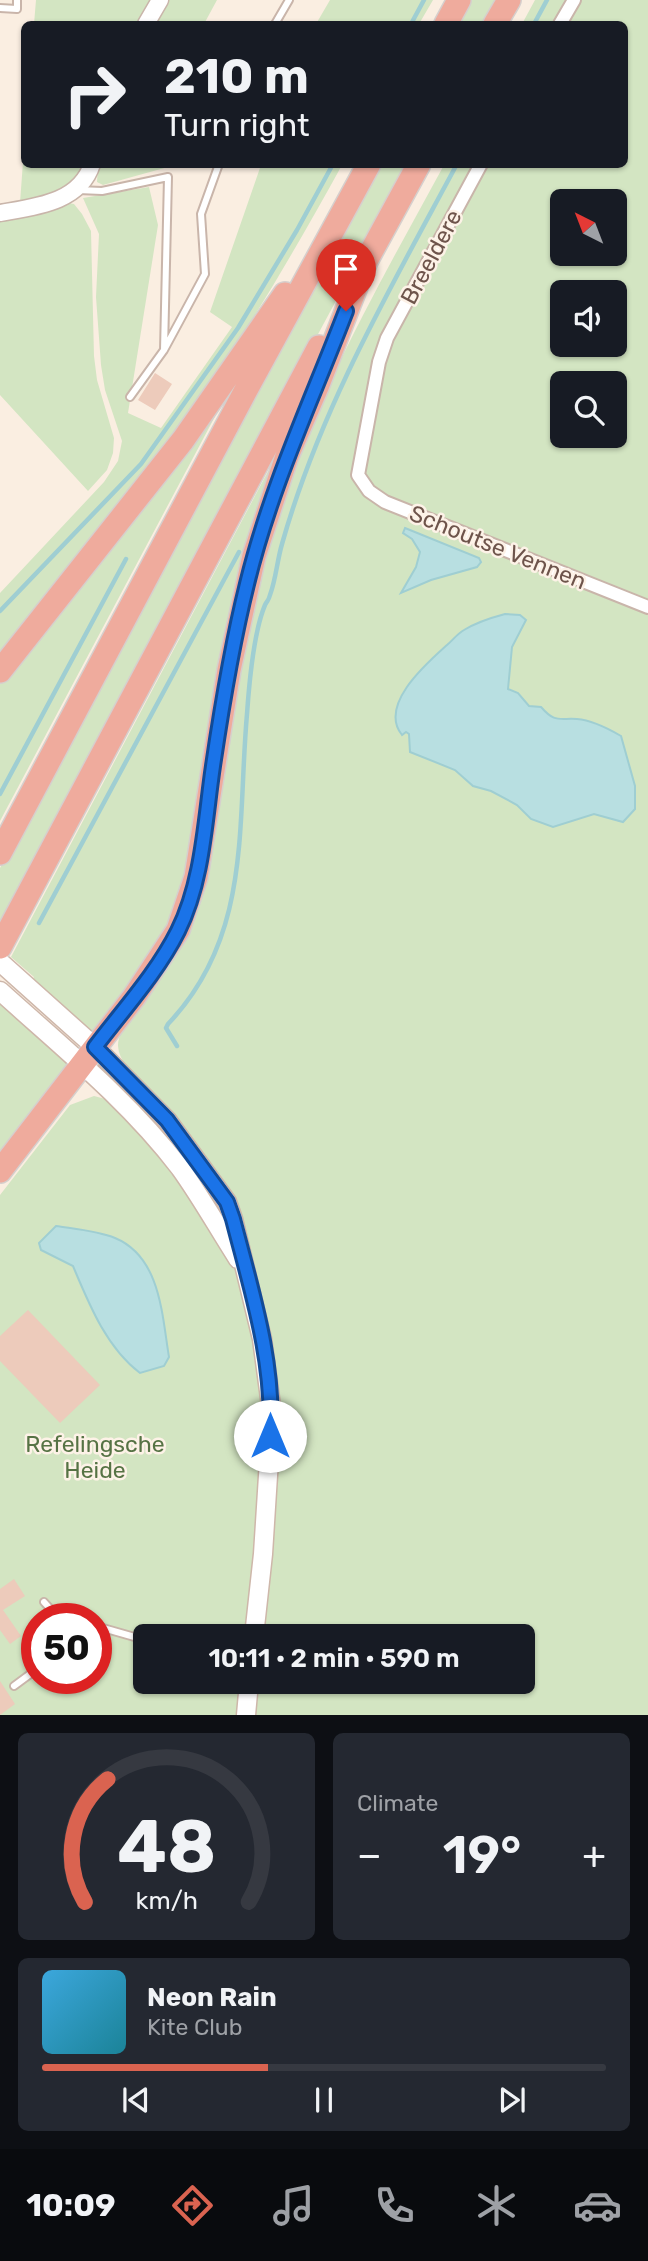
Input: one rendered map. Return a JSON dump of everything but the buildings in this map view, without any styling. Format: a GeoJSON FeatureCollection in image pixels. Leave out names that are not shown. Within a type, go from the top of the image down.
{"type":"FeatureCollection","features":[{"type":"Feature","properties":{"kind":"highway"},"geometry":{"type":"LineString","coordinates":[[448,21],[459,0]]}},
{"type":"Feature","properties":{"kind":"highway"},"geometry":{"type":"LineString","coordinates":[[497,21],[509,0]]}},
{"type":"Feature","properties":{"kind":"highway"},"geometry":{"type":"LineString","coordinates":[[0,853],[367,168]]}},
{"type":"Feature","properties":{"kind":"highway"},"geometry":{"type":"LineString","coordinates":[[0,947],[417,168]]}},
{"type":"Feature","properties":{"kind":"highway"},"geometry":{"type":"LineString","coordinates":[[0,671],[183,440],[342,215]]}},
{"type":"Feature","properties":{"kind":"highway"},"geometry":{"type":"LineString","coordinates":[[0,1171],[89,1056],[166,951],[178,930],[189,901],[200,854],[231,660],[254,556],[287,456],[366,261]]}},
{"type":"Feature","properties":{"kind":"main road"},"geometry":{"type":"LineString","coordinates":[[0,962],[22,982],[89,1056],[119,1099],[179,1167],[247,1273],[262,1339],[272,1412],[263,1554],[255,1624]]}},
{"type":"Feature","properties":{"kind":"main road"},"geometry":{"type":"LineString","coordinates":[[6,997],[89,1056]]}},
{"type":"Feature","properties":{"kind":"main road"},"geometry":{"type":"LineString","coordinates":[[246,1715],[248,1694]]}},
{"type":"Feature","properties":{"kind":"street"},"geometry":{"type":"LineString","coordinates":[[148,21],[160,0]]}},
{"type":"Feature","properties":{"kind":"street"},"geometry":{"type":"LineString","coordinates":[[562,21],[574,0]]}},
{"type":"Feature","properties":{"kind":"street"},"geometry":{"type":"LineString","coordinates":[[0,213],[44,205],[76,190],[85,180],[90,168]]}},
{"type":"Feature","properties":{"kind":"street","name":"Breeldere"},"geometry":{"type":"LineString","coordinates":[[358,475],[379,362],[387,338],[479,168]]}},
{"type":"Feature","properties":{"kind":"street","name":"Schoutse Vennen"},"geometry":{"type":"LineString","coordinates":[[358,475],[369,491],[385,502],[648,607]]}},
{"type":"Feature","properties":{"kind":"lane"},"geometry":{"type":"LineString","coordinates":[[0,8],[17,9],[18,0]]}},
{"type":"Feature","properties":{"kind":"lane"},"geometry":{"type":"LineString","coordinates":[[277,21],[289,0]]}},
{"type":"Feature","properties":{"kind":"lane"},"geometry":{"type":"LineString","coordinates":[[130,397],[164,349],[205,274],[201,214],[218,168]]}},
{"type":"Feature","properties":{"kind":"lane"},"geometry":{"type":"LineString","coordinates":[[76,190],[102,191],[168,177],[164,349]]}},
{"type":"Feature","properties":{"kind":"lane"},"geometry":{"type":"LineString","coordinates":[[112,1631],[133,1637]]}},
{"type":"Feature","properties":{"kind":"lane"},"geometry":{"type":"LineString","coordinates":[[14,1686],[21,1681]]}},
{"type":"Feature","properties":{"kind":"green space"},"geometry":{"type":"Polygon","coordinates":[[[36,0],[152,0],[140,21],[34,21],[36,0]]]}},
{"type":"Feature","properties":{"kind":"green space"},"geometry":{"type":"Polygon","coordinates":[[[166,0],[217,0],[206,21],[155,21],[166,0]]]}},
{"type":"Feature","properties":{"kind":"green space"},"geometry":{"type":"Polygon","coordinates":[[[330,0],[433,0],[421,21],[318,21],[330,0]]]}},
{"type":"Feature","properties":{"kind":"green space"},"geometry":{"type":"Polygon","coordinates":[[[468,0],[500,0],[489,21],[457,21],[468,0]]]}},
{"type":"Feature","properties":{"kind":"green space"},"geometry":{"type":"Polygon","coordinates":[[[535,0],[568,0],[556,21],[524,21],[535,0]]]}},
{"type":"Feature","properties":{"kind":"green space","name":"Refelingsche Heide"},"geometry":{"type":"Polygon","coordinates":[[[578,0],[648,0],[648,1715],[0,1715],[0,1195],[70,1105],[94,1096],[109,1100],[97,1067],[101,1065],[140,1082],[121,1056],[119,1038],[128,1021],[178,953],[202,897],[212,856],[247,632],[274,523],[293,470],[338,365],[442,168],[476,168],[394,334],[484,168],[628,168],[628,21],[566,21],[578,0]]]}},
{"type":"Feature","properties":{"kind":"green space"},"geometry":{"type":"Polygon","coordinates":[[[23,168],[80,168],[65,188],[20,203],[23,168]]]}},
{"type":"Feature","properties":{"kind":"green space"},"geometry":{"type":"Polygon","coordinates":[[[98,168],[164,168],[103,185],[97,182],[98,168]]]}},
{"type":"Feature","properties":{"kind":"green space"},"geometry":{"type":"Polygon","coordinates":[[[260,168],[340,168],[271,289],[199,400],[144,474],[0,653],[0,593],[104,482],[118,461],[122,441],[105,390],[101,365],[96,297],[99,234],[83,198],[149,187],[158,225],[128,413],[161,428],[232,327],[210,312],[260,168]]]}},
{"type":"Feature","properties":{"kind":"green space"},"geometry":{"type":"Polygon","coordinates":[[[376,168],[407,168],[0,931],[0,868],[376,168]]]}},
{"type":"Feature","properties":{"kind":"green space"},"geometry":{"type":"Polygon","coordinates":[[[68,203],[74,204],[91,231],[94,356],[97,380],[114,438],[113,453],[107,470],[88,491],[0,395],[0,222],[42,213],[68,203]]]}},
{"type":"Feature","properties":{"kind":"green space"},"geometry":{"type":"Polygon","coordinates":[[[244,362],[0,821],[0,679],[244,362]]]}},
{"type":"Feature","properties":{"kind":"green space"},"geometry":{"type":"Polygon","coordinates":[[[292,426],[176,923],[95,1032],[91,1033],[32,981],[34,977],[11,957],[292,426]]]}},
{"type":"Feature","properties":{"kind":"green space"},"geometry":{"type":"Polygon","coordinates":[[[0,1003],[72,1063],[0,1158],[0,1003]]]}},
{"type":"Feature","properties":{"kind":"water"},"geometry":{"type":"Polygon","coordinates":[[[405,528],[479,558],[481,562],[477,567],[431,580],[401,593],[416,567],[420,552],[412,539],[403,533],[405,528]]]}},
{"type":"Feature","properties":{"kind":"water"},"geometry":{"type":"Polygon","coordinates":[[[505,614],[520,615],[526,620],[512,647],[508,689],[518,693],[529,706],[541,707],[554,718],[588,721],[621,736],[635,786],[635,809],[623,822],[594,814],[553,827],[531,819],[517,805],[491,791],[473,786],[455,770],[410,752],[409,734],[406,732],[402,735],[396,723],[400,698],[408,685],[428,662],[462,632],[479,622],[505,614]]]}},
{"type":"Feature","properties":{"kind":"water"},"geometry":{"type":"Polygon","coordinates":[[[56,1226],[115,1238],[130,1247],[142,1259],[157,1289],[161,1306],[169,1357],[164,1366],[140,1373],[117,1351],[100,1324],[73,1266],[41,1250],[39,1243],[56,1226]]]}},
{"type":"Feature","properties":{"kind":"waterway"},"geometry":{"type":"LineString","coordinates":[[413,21],[424,0]]}},
{"type":"Feature","properties":{"kind":"waterway"},"geometry":{"type":"LineString","coordinates":[[536,21],[547,0]]}},
{"type":"Feature","properties":{"kind":"waterway"},"geometry":{"type":"LineString","coordinates":[[0,611],[141,464],[238,328],[331,168]]}},
{"type":"Feature","properties":{"kind":"waterway"},"geometry":{"type":"LineString","coordinates":[[177,1046],[166,1028],[195,990],[214,954],[227,917],[240,838],[248,702],[255,643],[261,616],[272,589],[282,544],[316,445],[337,397],[407,256],[455,168]]}},
{"type":"Feature","properties":{"kind":"waterway"},"geometry":{"type":"LineString","coordinates":[[39,923],[239,552]]}},
{"type":"Feature","properties":{"kind":"waterway"},"geometry":{"type":"LineString","coordinates":[[0,794],[126,559]]}},
{"type":"Feature","properties":{"kind":"route"},"geometry":{"type":"LineString","coordinates":[[270,1436],[272,1412],[262,1339],[227,1202],[167,1120],[95,1047],[152,973],[178,930],[189,901],[196,877],[241,607],[254,556],[287,456],[346,311]]}}]}
